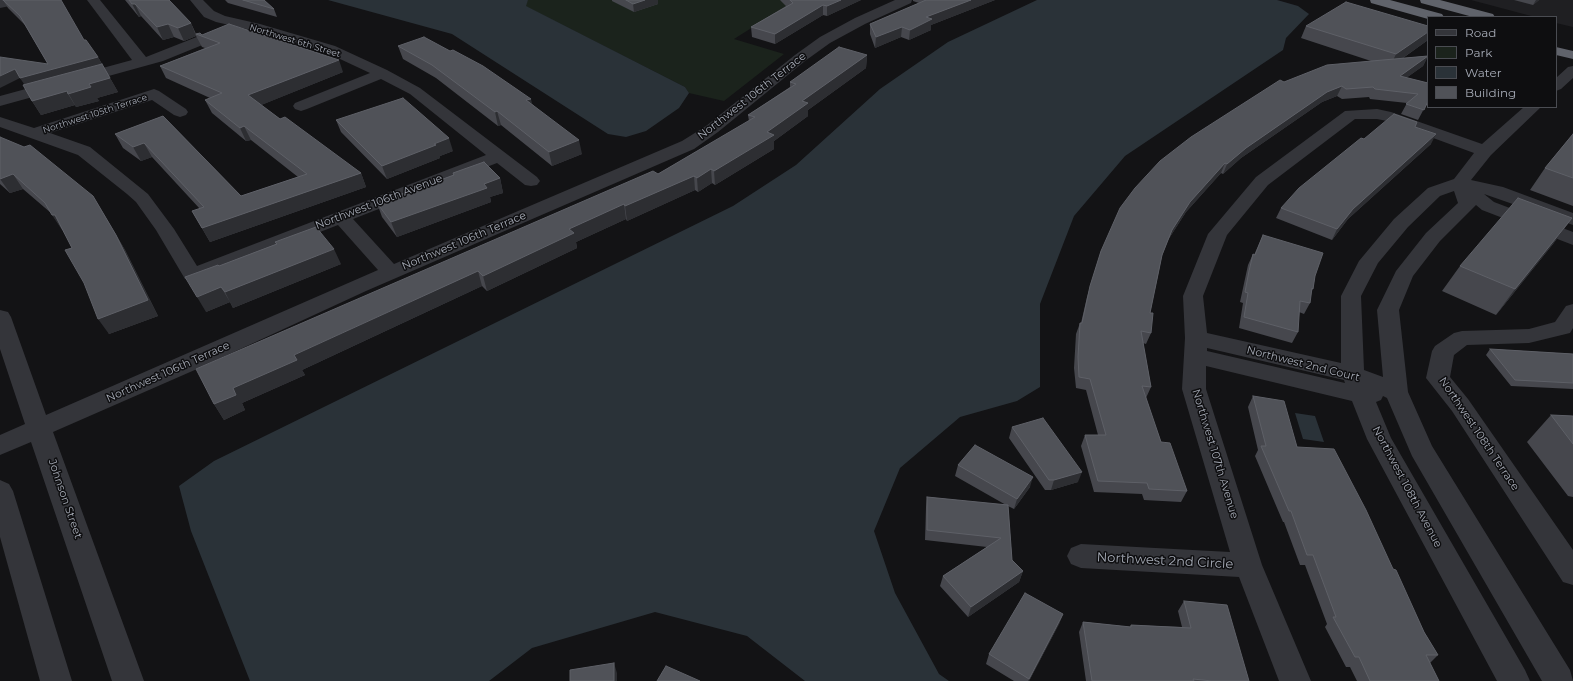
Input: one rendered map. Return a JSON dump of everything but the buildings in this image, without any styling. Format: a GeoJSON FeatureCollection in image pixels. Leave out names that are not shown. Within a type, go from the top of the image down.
{"type":"FeatureCollection","features":[{"type":"Feature","properties":{"kind":"highway"},"geometry":{"type":"LineString","coordinates":[[1376,0],[1433,16]]}},
{"type":"Feature","properties":{"kind":"highway"},"geometry":{"type":"LineString","coordinates":[[1426,0],[1484,16]]}},
{"type":"Feature","properties":{"kind":"highway"},"geometry":{"type":"LineString","coordinates":[[1557,50],[1573,55]]}},
{"type":"Feature","properties":{"kind":"street"},"geometry":{"type":"LineString","coordinates":[[0,4],[20,0]]}},
{"type":"Feature","properties":{"kind":"street"},"geometry":{"type":"LineString","coordinates":[[93,0],[137,57],[143,62]]}},
{"type":"Feature","properties":{"kind":"street","name":"Northwest 6th Street"},"geometry":{"type":"LineString","coordinates":[[196,0],[209,14],[221,20],[241,24],[330,49],[382,73],[415,91],[531,181]]}},
{"type":"Feature","properties":{"kind":"street","name":"Northwest 106th Terrace"},"geometry":{"type":"LineString","coordinates":[[0,445],[391,273],[688,145],[712,129],[800,58],[825,40],[860,21],[906,0]]}},
{"type":"Feature","properties":{"kind":"street"},"geometry":{"type":"LineString","coordinates":[[0,101],[176,52],[241,24]]}},
{"type":"Feature","properties":{"kind":"street"},"geometry":{"type":"LineString","coordinates":[[1557,85],[1573,70]]}},
{"type":"Feature","properties":{"kind":"street"},"geometry":{"type":"LineString","coordinates":[[301,106],[382,73]]}},
{"type":"Feature","properties":{"kind":"street","name":"Northwest 105th Terrace"},"geometry":{"type":"LineString","coordinates":[[36,133],[154,94],[180,112]]}},
{"type":"Feature","properties":{"kind":"street"},"geometry":{"type":"LineString","coordinates":[[1460,183],[1485,151],[1532,108]]}},
{"type":"Feature","properties":{"kind":"street","name":"Northwest 107th Avenue"},"geometry":{"type":"LineString","coordinates":[[1295,681],[1248,565],[1194,389],[1196,347],[1193,296],[1218,234],[1262,181],[1351,114],[1377,114],[1391,117],[1485,151]]}},
{"type":"Feature","properties":{"kind":"street"},"geometry":{"type":"LineString","coordinates":[[0,122],[36,133]]}},
{"type":"Feature","properties":{"kind":"street","name":"Northwest 106th Avenue"},"geometry":{"type":"LineString","coordinates":[[36,133],[84,151],[142,198],[164,229],[192,275],[498,156]]}},
{"type":"Feature","properties":{"kind":"street"},"geometry":{"type":"LineString","coordinates":[[1460,183],[1497,191],[1573,219]]}},
{"type":"Feature","properties":{"kind":"street"},"geometry":{"type":"LineString","coordinates":[[1460,183],[1488,206],[1573,239]]}},
{"type":"Feature","properties":{"kind":"street"},"geometry":{"type":"LineString","coordinates":[[1460,183],[1466,204],[1433,237],[1403,275],[1388,310],[1396,392],[1420,449],[1559,681]]}},
{"type":"Feature","properties":{"kind":"street","name":"Northwest 108th Avenue"},"geometry":{"type":"LineString","coordinates":[[1460,183],[1434,192],[1401,224],[1369,261],[1351,296],[1357,385],[1379,439],[1514,681]]}},
{"type":"Feature","properties":{"kind":"street"},"geometry":{"type":"LineString","coordinates":[[342,217],[391,273]]}},
{"type":"Feature","properties":{"kind":"street","name":"Northwest 108th Terrace"},"geometry":{"type":"LineString","coordinates":[[1573,311],[1562,328],[1529,336],[1462,338],[1443,351],[1438,378],[1460,405],[1573,573]]}},
{"type":"Feature","properties":{"kind":"street","name":"Johnson Street"},"geometry":{"type":"LineString","coordinates":[[0,318],[128,681]]}},
{"type":"Feature","properties":{"kind":"street","name":"Northwest 2nd Court"},"geometry":{"type":"LineString","coordinates":[[1196,347],[1357,385],[1396,392]]}},
{"type":"Feature","properties":{"kind":"street"},"geometry":{"type":"LineString","coordinates":[[0,491],[56,681]]}},
{"type":"Feature","properties":{"kind":"street","name":"Northwest 2nd Circle"},"geometry":{"type":"LineString","coordinates":[[1081,556],[1248,565]]}},
{"type":"Feature","properties":{"kind":"shaded area"},"geometry":{"type":"Polygon","coordinates":[[[1471,0],[1573,0],[1573,27],[1557,23],[1557,16],[1531,16],[1471,0]]]}},
{"type":"Feature","properties":{"kind":"green space"},"geometry":{"type":"Polygon","coordinates":[[[528,0],[804,0],[761,22],[734,39],[784,54],[724,101],[689,93],[685,87],[525,6],[528,0]]]}},
{"type":"Feature","properties":{"kind":"water"},"geometry":{"type":"Polygon","coordinates":[[[328,0],[528,0],[526,6],[685,87],[689,93],[679,108],[646,131],[626,137],[608,134],[452,34],[328,0]]]}},
{"type":"Feature","properties":{"kind":"water"},"geometry":{"type":"Polygon","coordinates":[[[1037,0],[1277,0],[1298,6],[1309,14],[1286,38],[1283,50],[1125,156],[1074,216],[1040,304],[1040,387],[1017,401],[960,417],[900,468],[874,531],[895,593],[939,674],[949,681],[805,681],[747,636],[655,612],[532,648],[489,681],[250,681],[191,531],[179,486],[214,461],[733,206],[796,165],[880,89],[948,42],[1037,0]]]}},
{"type":"Feature","properties":{"kind":"water"},"geometry":{"type":"Polygon","coordinates":[[[1295,413],[1315,416],[1324,442],[1303,439],[1295,413]]]}}]}
